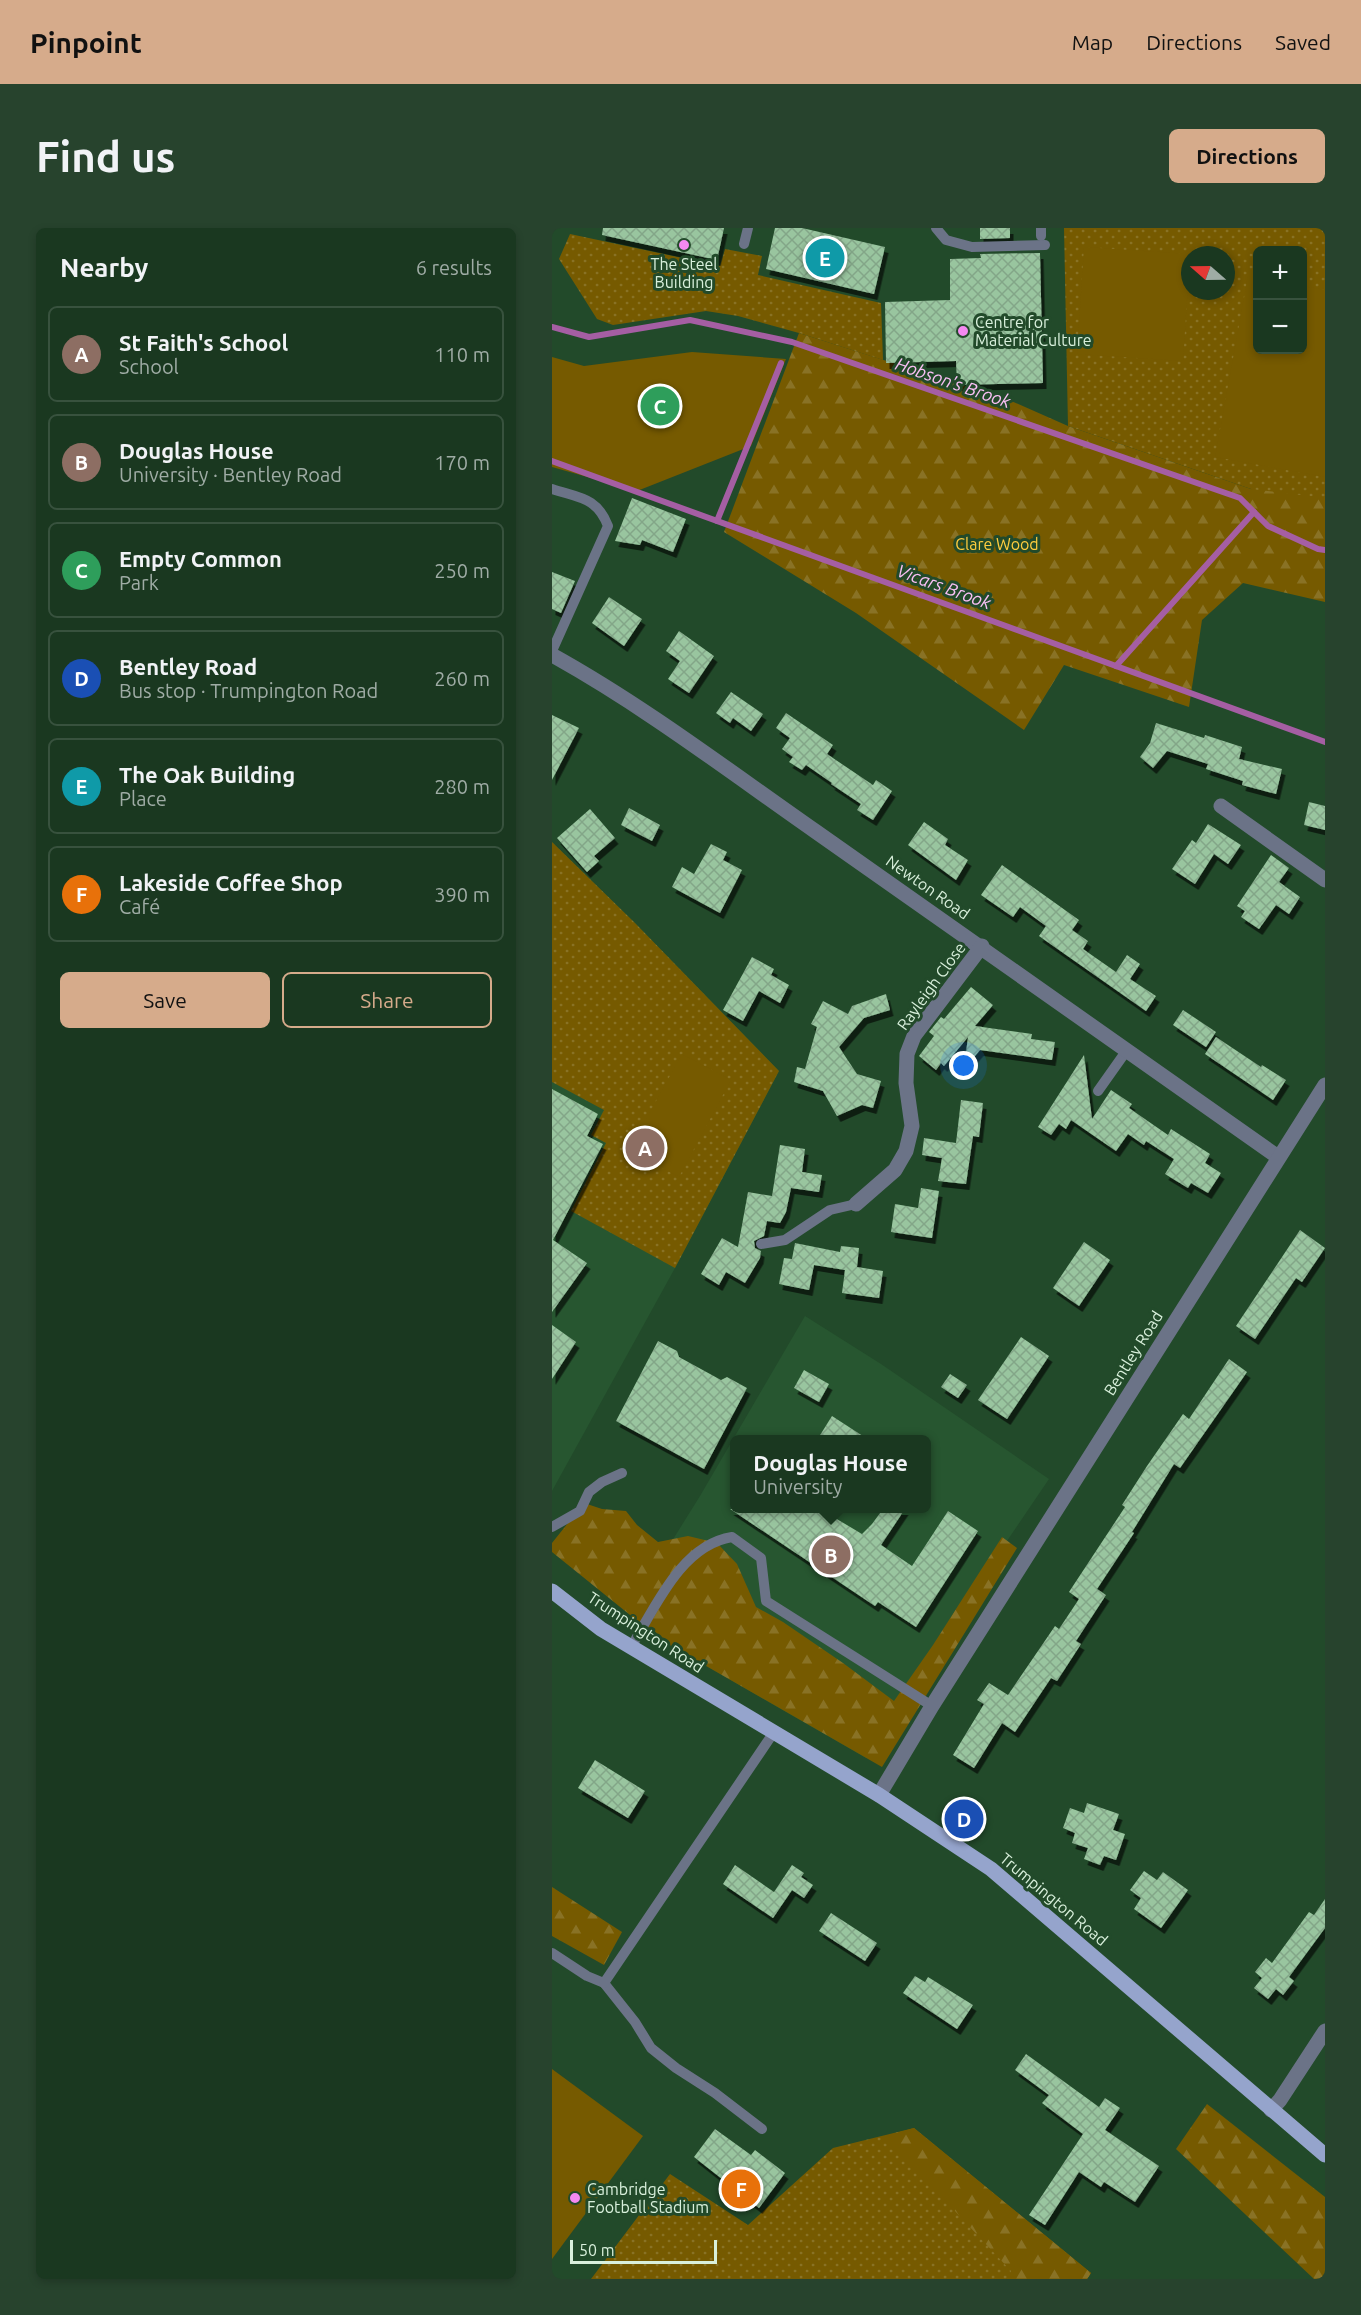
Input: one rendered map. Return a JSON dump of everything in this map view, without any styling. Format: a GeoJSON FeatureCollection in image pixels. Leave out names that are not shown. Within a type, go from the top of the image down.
{"type":"FeatureCollection","features":[{"type":"Feature","properties":{"kind":"main road","name":"Trumpington Road"},"geometry":{"type":"LineString","coordinates":[[552,1591],[601,1629],[879,1795],[991,1869],[1120,1977],[1325,2155]]}},
{"type":"Feature","properties":{"kind":"street","name":"Newton Road"},"geometry":{"type":"LineString","coordinates":[[552,655],[595,679],[982,946],[1278,1157]]}},
{"type":"Feature","properties":{"kind":"street"},"geometry":{"type":"LineString","coordinates":[[1221,806],[1325,880]]}},
{"type":"Feature","properties":{"kind":"street","name":"Rayleigh Close"},"geometry":{"type":"LineString","coordinates":[[856,1204],[895,1170],[906,1151],[912,1126],[906,1083],[907,1054],[914,1036],[982,946]]}},
{"type":"Feature","properties":{"kind":"street","name":"Bentley Road"},"geometry":{"type":"LineString","coordinates":[[879,1795],[932,1706],[1325,1085]]}},
{"type":"Feature","properties":{"kind":"street"},"geometry":{"type":"LineString","coordinates":[[1271,2110],[1325,2031]]}},
{"type":"Feature","properties":{"kind":"lane"},"geometry":{"type":"LineString","coordinates":[[744,244],[748,228]]}},
{"type":"Feature","properties":{"kind":"lane"},"geometry":{"type":"LineString","coordinates":[[936,228],[946,240],[972,247],[1042,236]]}},
{"type":"Feature","properties":{"kind":"lane"},"geometry":{"type":"LineString","coordinates":[[552,489],[593,502],[603,513],[608,526],[552,651]]}},
{"type":"Feature","properties":{"kind":"lane"},"geometry":{"type":"LineString","coordinates":[[1098,1091],[1127,1050]]}},
{"type":"Feature","properties":{"kind":"lane"},"geometry":{"type":"LineString","coordinates":[[761,1244],[785,1240],[830,1210],[856,1204]]}},
{"type":"Feature","properties":{"kind":"lane"},"geometry":{"type":"LineString","coordinates":[[552,1527],[580,1511],[589,1492],[602,1482],[622,1473]]}},
{"type":"Feature","properties":{"kind":"lane"},"geometry":{"type":"LineString","coordinates":[[631,1647],[678,1570],[701,1549],[732,1537],[761,1558],[766,1601],[932,1706]]}},
{"type":"Feature","properties":{"kind":"lane"},"geometry":{"type":"LineString","coordinates":[[604,1983],[774,1732]]}},
{"type":"Feature","properties":{"kind":"lane"},"geometry":{"type":"LineString","coordinates":[[552,1953],[586,1976],[604,1983],[635,2022],[651,2048],[762,2129]]}},
{"type":"Feature","properties":{"kind":"shaded area"},"geometry":{"type":"Polygon","coordinates":[[[552,842],[635,923],[779,1071],[675,1268],[552,1491],[552,842]]]}},
{"type":"Feature","properties":{"kind":"shaded area"},"geometry":{"type":"Polygon","coordinates":[[[805,1316],[881,1364],[1049,1479],[906,1690],[866,1758],[661,1640],[627,1613],[730,1445],[730,1513],[931,1513],[931,1435],[736,1435],[805,1316]]]}},
{"type":"Feature","properties":{"kind":"green space"},"geometry":{"type":"Polygon","coordinates":[[[1064,228],[1325,228],[1325,539],[1251,489],[1068,426],[1064,228]]]}},
{"type":"Feature","properties":{"kind":"green space"},"geometry":{"type":"Polygon","coordinates":[[[570,234],[720,266],[725,249],[762,256],[758,275],[881,303],[883,360],[738,316],[706,311],[613,325],[597,319],[559,259],[570,234]]]}},
{"type":"Feature","properties":{"kind":"green space"},"geometry":{"type":"Polygon","coordinates":[[[1084,247],[1181,253],[1181,300],[1187,300],[1183,361],[1077,354],[1084,247]]]}},
{"type":"Feature","properties":{"kind":"green space"},"geometry":{"type":"Polygon","coordinates":[[[1248,276],[1253,277],[1253,354],[1307,354],[1307,287],[1325,290],[1325,477],[1215,457],[1248,276]]]}},
{"type":"Feature","properties":{"kind":"green space","name":"Clare Wood"},"geometry":{"type":"Polygon","coordinates":[[[799,333],[1009,400],[1068,426],[1251,489],[1325,498],[1325,602],[1243,583],[1202,620],[1189,707],[1064,665],[1024,730],[856,613],[724,532],[799,333]]]}},
{"type":"Feature","properties":{"kind":"green space"},"geometry":{"type":"Polygon","coordinates":[[[692,352],[786,359],[751,446],[637,491],[552,467],[552,357],[584,366],[692,352]]]}},
{"type":"Feature","properties":{"kind":"green space"},"geometry":{"type":"Polygon","coordinates":[[[552,842],[635,923],[779,1071],[675,1268],[571,1211],[606,1143],[591,1135],[604,1110],[552,1082],[552,842]]]}},
{"type":"Feature","properties":{"kind":"green space"},"geometry":{"type":"Polygon","coordinates":[[[682,1054],[731,1080],[679,1177],[629,1150],[682,1054]]]}},
{"type":"Feature","properties":{"kind":"green space"},"geometry":{"type":"Polygon","coordinates":[[[584,1503],[602,1509],[626,1511],[637,1525],[658,1542],[688,1536],[717,1543],[737,1564],[756,1607],[783,1622],[894,1701],[1002,1537],[1017,1548],[882,1767],[661,1640],[552,1552],[552,1543],[584,1503]]]}},
{"type":"Feature","properties":{"kind":"green space"},"geometry":{"type":"Polygon","coordinates":[[[552,1887],[622,1932],[604,1965],[552,1936],[552,1887]]]}},
{"type":"Feature","properties":{"kind":"green space","name":"Cambridge Football Stadium"},"geometry":{"type":"Polygon","coordinates":[[[552,2069],[643,2136],[552,2259],[552,2069]]]}},
{"type":"Feature","properties":{"kind":"green space"},"geometry":{"type":"Polygon","coordinates":[[[1207,2104],[1325,2197],[1325,2279],[1314,2279],[1176,2149],[1207,2104]]]}},
{"type":"Feature","properties":{"kind":"green space"},"geometry":{"type":"Polygon","coordinates":[[[914,2128],[1091,2273],[1087,2279],[591,2279],[670,2174],[748,2225],[833,2148],[914,2128]]]}},
{"type":"Feature","properties":{"kind":"green space"},"geometry":{"type":"Polygon","coordinates":[[[914,2128],[1091,2273],[1087,2279],[1009,2279],[1011,2271],[885,2136],[914,2128]]]}},
{"type":"Feature","properties":{"kind":"building","name":"The Steel Building"},"geometry":{"type":"Polygon","coordinates":[[[603,228],[724,228],[717,260],[602,235],[603,228]]]}},
{"type":"Feature","properties":{"kind":"building"},"geometry":{"type":"Polygon","coordinates":[[[775,228],[802,228],[885,247],[874,294],[766,269],[775,228]]]}},
{"type":"Feature","properties":{"kind":"building"},"geometry":{"type":"Polygon","coordinates":[[[980,228],[1010,228],[1010,238],[980,239],[980,228]]]}},
{"type":"Feature","properties":{"kind":"building","name":"Centre for Material Culture"},"geometry":{"type":"Polygon","coordinates":[[[1040,253],[1043,383],[957,385],[956,361],[886,363],[885,302],[950,300],[950,259],[981,258],[980,254],[1040,253]]]}},
{"type":"Feature","properties":{"kind":"building"},"geometry":{"type":"Polygon","coordinates":[[[632,498],[686,519],[673,552],[642,540],[640,545],[615,541],[632,498]]]}},
{"type":"Feature","properties":{"kind":"building"},"geometry":{"type":"Polygon","coordinates":[[[552,572],[575,581],[561,613],[552,609],[552,572]]]}},
{"type":"Feature","properties":{"kind":"building"},"geometry":{"type":"Polygon","coordinates":[[[609,597],[642,619],[624,646],[592,623],[609,597]]]}},
{"type":"Feature","properties":{"kind":"building"},"geometry":{"type":"Polygon","coordinates":[[[679,631],[714,656],[689,693],[668,679],[680,661],[666,651],[679,631]]]}},
{"type":"Feature","properties":{"kind":"building"},"geometry":{"type":"Polygon","coordinates":[[[731,692],[763,714],[751,731],[733,718],[730,723],[716,713],[731,692]]]}},
{"type":"Feature","properties":{"kind":"building"},"geometry":{"type":"Polygon","coordinates":[[[786,713],[833,745],[827,754],[873,785],[876,780],[892,791],[873,820],[857,810],[861,804],[806,765],[802,770],[789,762],[793,757],[782,749],[790,738],[776,728],[786,713]]]}},
{"type":"Feature","properties":{"kind":"building"},"geometry":{"type":"Polygon","coordinates":[[[552,715],[579,728],[552,780],[552,715]]]}},
{"type":"Feature","properties":{"kind":"building"},"geometry":{"type":"Polygon","coordinates":[[[1156,723],[1242,747],[1239,759],[1282,769],[1276,794],[1242,785],[1243,781],[1206,769],[1208,764],[1167,751],[1153,768],[1140,757],[1150,743],[1156,723]]]}},
{"type":"Feature","properties":{"kind":"building"},"geometry":{"type":"Polygon","coordinates":[[[1309,802],[1325,806],[1325,830],[1304,825],[1309,802]]]}},
{"type":"Feature","properties":{"kind":"building"},"geometry":{"type":"Polygon","coordinates":[[[629,808],[660,825],[652,841],[621,825],[629,808]]]}},
{"type":"Feature","properties":{"kind":"building"},"geometry":{"type":"Polygon","coordinates":[[[590,809],[615,838],[594,856],[599,861],[587,872],[557,838],[590,809]]]}},
{"type":"Feature","properties":{"kind":"building"},"geometry":{"type":"Polygon","coordinates":[[[924,822],[948,839],[945,845],[968,860],[956,880],[908,845],[924,822]]]}},
{"type":"Feature","properties":{"kind":"building"},"geometry":{"type":"Polygon","coordinates":[[[1208,824],[1241,845],[1228,864],[1214,854],[1195,884],[1172,869],[1192,840],[1196,843],[1208,824]]]}},
{"type":"Feature","properties":{"kind":"building"},"geometry":{"type":"Polygon","coordinates":[[[711,844],[727,852],[723,860],[742,870],[720,913],[672,887],[682,867],[694,874],[711,844]]]}},
{"type":"Feature","properties":{"kind":"building"},"geometry":{"type":"Polygon","coordinates":[[[1271,855],[1289,868],[1279,882],[1300,897],[1289,914],[1276,905],[1259,929],[1241,917],[1245,911],[1237,906],[1271,855]]]}},
{"type":"Feature","properties":{"kind":"building"},"geometry":{"type":"Polygon","coordinates":[[[1002,865],[1079,920],[1072,930],[1088,941],[1083,949],[1116,972],[1127,955],[1140,964],[1130,979],[1156,996],[1146,1011],[1039,936],[1046,926],[1020,907],[1013,917],[981,895],[1002,865]]]}},
{"type":"Feature","properties":{"kind":"building"},"geometry":{"type":"Polygon","coordinates":[[[752,957],[774,969],[771,975],[789,985],[780,1003],[759,991],[743,1021],[723,1010],[752,957]]]}},
{"type":"Feature","properties":{"kind":"building"},"geometry":{"type":"Polygon","coordinates":[[[971,987],[993,1005],[975,1026],[1032,1034],[1031,1039],[1055,1042],[1052,1060],[980,1050],[964,1069],[968,1037],[944,1066],[941,1063],[936,1070],[919,1056],[934,1036],[929,1032],[941,1017],[944,1019],[971,987]]]}},
{"type":"Feature","properties":{"kind":"building"},"geometry":{"type":"Polygon","coordinates":[[[886,994],[890,1010],[864,1018],[839,1047],[857,1074],[881,1081],[873,1108],[862,1105],[837,1116],[823,1091],[794,1082],[797,1067],[805,1069],[817,1027],[811,1024],[823,1001],[848,1014],[852,1006],[886,994]]]}},
{"type":"Feature","properties":{"kind":"building"},"geometry":{"type":"Polygon","coordinates":[[[1183,1010],[1216,1032],[1206,1047],[1173,1025],[1183,1010]]]}},
{"type":"Feature","properties":{"kind":"building"},"geometry":{"type":"Polygon","coordinates":[[[1216,1037],[1261,1067],[1262,1065],[1286,1080],[1273,1100],[1205,1054],[1216,1037]]]}},
{"type":"Feature","properties":{"kind":"building"},"geometry":{"type":"Polygon","coordinates":[[[1084,1055],[1092,1119],[1111,1090],[1132,1104],[1129,1108],[1168,1135],[1171,1129],[1210,1154],[1205,1163],[1221,1173],[1208,1193],[1191,1183],[1188,1188],[1165,1174],[1174,1159],[1146,1141],[1144,1145],[1128,1134],[1116,1151],[1071,1120],[1066,1129],[1059,1124],[1051,1135],[1038,1127],[1084,1055]]]}},
{"type":"Feature","properties":{"kind":"building"},"geometry":{"type":"Polygon","coordinates":[[[552,1089],[598,1114],[587,1136],[603,1144],[553,1240],[587,1263],[552,1312],[552,1089]]]}},
{"type":"Feature","properties":{"kind":"building"},"geometry":{"type":"Polygon","coordinates":[[[961,1100],[983,1103],[979,1137],[973,1136],[966,1184],[938,1181],[942,1158],[922,1155],[924,1138],[956,1143],[961,1100]]]}},
{"type":"Feature","properties":{"kind":"building"},"geometry":{"type":"Polygon","coordinates":[[[780,1145],[805,1149],[802,1172],[822,1175],[819,1192],[791,1188],[786,1212],[780,1223],[767,1221],[764,1236],[754,1241],[755,1248],[761,1251],[760,1258],[745,1283],[726,1272],[719,1285],[701,1274],[722,1238],[738,1247],[748,1192],[772,1196],[780,1145]]]}},
{"type":"Feature","properties":{"kind":"building"},"geometry":{"type":"Polygon","coordinates":[[[921,1188],[939,1191],[932,1238],[891,1232],[895,1204],[918,1208],[921,1188]]]}},
{"type":"Feature","properties":{"kind":"building"},"geometry":{"type":"Polygon","coordinates":[[[1300,1230],[1325,1248],[1302,1282],[1296,1278],[1255,1339],[1236,1326],[1300,1230]]]}},
{"type":"Feature","properties":{"kind":"building"},"geometry":{"type":"Polygon","coordinates":[[[1084,1242],[1110,1260],[1079,1306],[1053,1288],[1084,1242]]]}},
{"type":"Feature","properties":{"kind":"building"},"geometry":{"type":"Polygon","coordinates":[[[795,1243],[840,1252],[841,1246],[859,1248],[857,1267],[883,1271],[879,1298],[842,1293],[845,1270],[814,1265],[809,1290],[779,1284],[784,1258],[792,1259],[795,1243]]]}},
{"type":"Feature","properties":{"kind":"building"},"geometry":{"type":"Polygon","coordinates":[[[552,1325],[576,1342],[552,1379],[552,1325]]]}},
{"type":"Feature","properties":{"kind":"building"},"geometry":{"type":"Polygon","coordinates":[[[1021,1337],[1049,1356],[1007,1419],[978,1400],[1021,1337]]]}},
{"type":"Feature","properties":{"kind":"building"},"geometry":{"type":"Polygon","coordinates":[[[658,1341],[677,1351],[679,1357],[721,1380],[727,1377],[747,1388],[704,1469],[616,1421],[658,1341]]]}},
{"type":"Feature","properties":{"kind":"building"},"geometry":{"type":"Polygon","coordinates":[[[1229,1359],[1247,1372],[1180,1468],[1174,1464],[1132,1532],[1134,1533],[1097,1589],[1106,1595],[1076,1641],[1081,1644],[1057,1681],[1051,1678],[1015,1732],[1002,1723],[974,1768],[953,1755],[984,1704],[977,1700],[989,1683],[1008,1695],[1055,1626],[1059,1629],[1079,1599],[1069,1592],[1125,1507],[1122,1505],[1183,1414],[1189,1419],[1229,1359]]]}},
{"type":"Feature","properties":{"kind":"building"},"geometry":{"type":"Polygon","coordinates":[[[804,1370],[829,1384],[819,1402],[794,1388],[804,1370]]]}},
{"type":"Feature","properties":{"kind":"building"},"geometry":{"type":"Polygon","coordinates":[[[950,1374],[967,1385],[958,1398],[941,1387],[950,1374]]]}},
{"type":"Feature","properties":{"kind":"building"},"geometry":{"type":"Polygon","coordinates":[[[832,1416],[861,1435],[820,1435],[832,1416]]]}},
{"type":"Feature","properties":{"kind":"building"},"geometry":{"type":"Polygon","coordinates":[[[948,1511],[978,1531],[916,1627],[878,1602],[875,1606],[736,1513],[827,1513],[862,1534],[880,1513],[902,1513],[881,1545],[912,1566],[948,1511]]]}},
{"type":"Feature","properties":{"kind":"building"},"geometry":{"type":"Polygon","coordinates":[[[595,1760],[645,1791],[628,1818],[578,1788],[595,1760]]]}},
{"type":"Feature","properties":{"kind":"building"},"geometry":{"type":"Polygon","coordinates":[[[1087,1803],[1119,1814],[1113,1830],[1125,1834],[1116,1860],[1104,1856],[1100,1865],[1084,1859],[1088,1848],[1072,1843],[1075,1833],[1063,1828],[1070,1808],[1084,1813],[1087,1803]]]}},
{"type":"Feature","properties":{"kind":"building"},"geometry":{"type":"Polygon","coordinates":[[[735,1865],[774,1892],[792,1865],[804,1873],[801,1877],[813,1885],[804,1898],[792,1890],[773,1918],[723,1884],[735,1865]]]}},
{"type":"Feature","properties":{"kind":"building"},"geometry":{"type":"Polygon","coordinates":[[[1144,1871],[1157,1880],[1163,1872],[1188,1890],[1161,1928],[1134,1909],[1141,1898],[1130,1890],[1144,1871]]]}},
{"type":"Feature","properties":{"kind":"building"},"geometry":{"type":"Polygon","coordinates":[[[1325,1899],[1325,1928],[1289,1977],[1294,1981],[1283,1995],[1276,1989],[1268,1999],[1254,1988],[1262,1978],[1255,1972],[1266,1958],[1272,1963],[1309,1912],[1314,1915],[1325,1899]]]}},
{"type":"Feature","properties":{"kind":"building"},"geometry":{"type":"Polygon","coordinates":[[[831,1913],[877,1943],[865,1961],[819,1931],[831,1913]]]}},
{"type":"Feature","properties":{"kind":"building"},"geometry":{"type":"Polygon","coordinates":[[[915,1976],[925,1982],[928,1977],[973,2005],[957,2029],[903,1993],[915,1976]]]}},
{"type":"Feature","properties":{"kind":"building"},"geometry":{"type":"Polygon","coordinates":[[[1026,2054],[1099,2107],[1105,2098],[1120,2108],[1105,2130],[1159,2166],[1135,2202],[1104,2182],[1101,2187],[1079,2172],[1045,2225],[1029,2215],[1083,2134],[1042,2103],[1049,2095],[1015,2070],[1026,2054]]]}},
{"type":"Feature","properties":{"kind":"building"},"geometry":{"type":"Polygon","coordinates":[[[715,2129],[751,2155],[755,2150],[785,2173],[759,2208],[694,2157],[715,2129]]]}},
{"type":"Feature","properties":{"kind":"waterway","name":"Hobson's Brook"},"geometry":{"type":"LineString","coordinates":[[552,327],[589,337],[690,320],[792,342],[1240,498],[1268,526],[1325,550]]}},
{"type":"Feature","properties":{"kind":"waterway"},"geometry":{"type":"LineString","coordinates":[[717,521],[781,363]]}},
{"type":"Feature","properties":{"kind":"waterway","name":"Vicars Brook"},"geometry":{"type":"LineString","coordinates":[[552,461],[1325,742]]}},
{"type":"Feature","properties":{"kind":"waterway"},"geometry":{"type":"LineString","coordinates":[[1116,666],[1254,512]]}},
{"type":"Feature","properties":{"kind":"place","name":"The Steel Building"},"geometry":{"type":"Point","coordinates":[684,245]}},
{"type":"Feature","properties":{"kind":"place","name":"The Oak Building"},"geometry":{"type":"Point","coordinates":[825,258]}},
{"type":"Feature","properties":{"kind":"place","name":"Centre for Material Culture"},"geometry":{"type":"Point","coordinates":[963,331]}},
{"type":"Feature","properties":{"kind":"place","name":"Empty Common"},"geometry":{"type":"Point","coordinates":[660,406]}},
{"type":"Feature","properties":{"kind":"place","name":"St Faith's School"},"geometry":{"type":"Point","coordinates":[645,1148]}},
{"type":"Feature","properties":{"kind":"place","name":"Douglas House"},"geometry":{"type":"Point","coordinates":[831,1555]}},
{"type":"Feature","properties":{"kind":"place","name":"Bentley Road"},"geometry":{"type":"Point","coordinates":[964,1819]}},
{"type":"Feature","properties":{"kind":"place","name":"Lakeside Coffee Shop"},"geometry":{"type":"Point","coordinates":[741,2189]}},
{"type":"Feature","properties":{"kind":"place","name":"Cambridge Football Stadium"},"geometry":{"type":"Point","coordinates":[575,2198]}}]}
